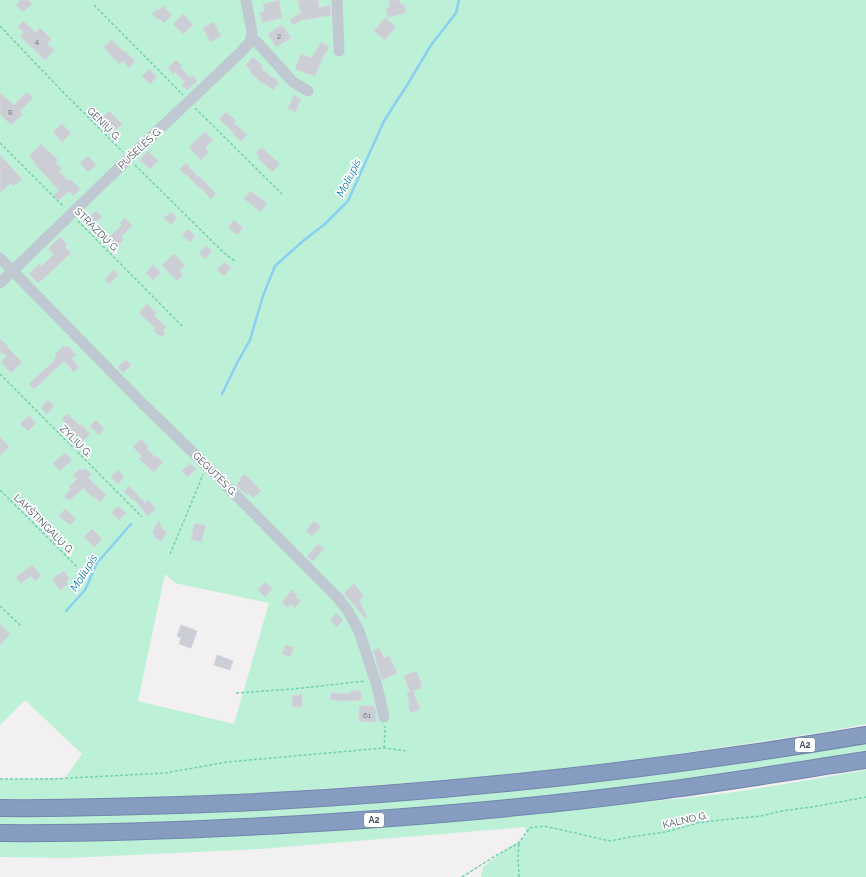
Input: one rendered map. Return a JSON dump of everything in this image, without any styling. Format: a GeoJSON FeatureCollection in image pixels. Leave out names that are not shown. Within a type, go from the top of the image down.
{"type":"FeatureCollection","features":[{"type":"Feature","properties":{"kind":"highway","name":"A2"},"geometry":{"type":"LineString","coordinates":[[0,808],[200,805],[450,789],[685,763],[800,746],[866,734]]}},
{"type":"Feature","properties":{"kind":"highway","name":"A2"},"geometry":{"type":"LineString","coordinates":[[0,833],[195,830],[437,815],[551,804],[648,792],[745,779],[866,760]]}},
{"type":"Feature","properties":{"kind":"street"},"geometry":{"type":"LineString","coordinates":[[246,0],[252,32],[251,38],[257,42],[293,82],[308,91]]}},
{"type":"Feature","properties":{"kind":"street"},"geometry":{"type":"LineString","coordinates":[[337,0],[339,51]]}},
{"type":"Feature","properties":{"kind":"street","name":"PUŠELĖS G."},"geometry":{"type":"LineString","coordinates":[[0,283],[241,52],[250,42],[251,38]]}},
{"type":"Feature","properties":{"kind":"street","name":"GEGUTĖS G."},"geometry":{"type":"LineString","coordinates":[[0,258],[142,403],[206,465],[348,611],[359,631],[378,686],[384,717]]}},
{"type":"Feature","properties":{"kind":"path","name":"GENIŲ G."},"geometry":{"type":"LineString","coordinates":[[0,26],[61,90],[224,253],[236,262]]}},
{"type":"Feature","properties":{"kind":"path","name":"STRAZDŲ G."},"geometry":{"type":"LineString","coordinates":[[0,144],[183,328]]}},
{"type":"Feature","properties":{"kind":"path","name":"ZYLIŲ G."},"geometry":{"type":"LineString","coordinates":[[0,374],[142,517]]}},
{"type":"Feature","properties":{"kind":"path"},"geometry":{"type":"LineString","coordinates":[[170,554],[206,465]]}},
{"type":"Feature","properties":{"kind":"path","name":"LAKŠTINGALŲ G."},"geometry":{"type":"LineString","coordinates":[[0,490],[78,568]]}},
{"type":"Feature","properties":{"kind":"path"},"geometry":{"type":"LineString","coordinates":[[0,606],[21,626]]}},
{"type":"Feature","properties":{"kind":"path"},"geometry":{"type":"LineString","coordinates":[[236,693],[293,689],[375,679]]}},
{"type":"Feature","properties":{"kind":"path"},"geometry":{"type":"LineString","coordinates":[[384,717],[384,748]]}},
{"type":"Feature","properties":{"kind":"path"},"geometry":{"type":"LineString","coordinates":[[0,779],[52,779],[165,773],[227,762],[384,748],[407,751]]}},
{"type":"Feature","properties":{"kind":"path","name":"KALNO G."},"geometry":{"type":"LineString","coordinates":[[462,877],[519,843],[530,828],[544,826],[610,841],[630,836],[666,832],[701,822],[761,816],[866,797]]}},
{"type":"Feature","properties":{"kind":"path"},"geometry":{"type":"LineString","coordinates":[[519,843],[519,877]]}},
{"type":"Feature","properties":{"kind":"green space"},"geometry":{"type":"Polygon","coordinates":[[[0,0],[866,0],[866,724],[824,732],[670,755],[545,771],[451,780],[227,795],[92,799],[0,799],[0,779],[65,778],[82,754],[25,700],[0,725],[0,0]],[[165,574],[138,701],[234,724],[269,603],[175,583],[165,574]]]}},
{"type":"Feature","properties":{"kind":"green space"},"geometry":{"type":"Polygon","coordinates":[[[866,740],[866,753],[723,776],[541,798],[337,816],[119,825],[0,827],[0,814],[181,811],[866,740]]]}},
{"type":"Feature","properties":{"kind":"green space"},"geometry":{"type":"Polygon","coordinates":[[[866,770],[866,877],[481,877],[483,867],[527,835],[525,827],[260,849],[67,858],[0,857],[0,842],[223,836],[445,822],[728,793],[866,770]]]}},
{"type":"Feature","properties":{"kind":"building"},"geometry":{"type":"Polygon","coordinates":[[[21,0],[28,0],[32,4],[23,12],[16,5],[21,0]]]}},
{"type":"Feature","properties":{"kind":"building"},"geometry":{"type":"Polygon","coordinates":[[[279,0],[282,18],[262,22],[260,12],[265,11],[263,4],[279,0]]]}},
{"type":"Feature","properties":{"kind":"building"},"geometry":{"type":"Polygon","coordinates":[[[298,0],[318,0],[319,8],[330,5],[331,15],[303,19],[293,25],[290,20],[301,13],[298,0]]]}},
{"type":"Feature","properties":{"kind":"building"},"geometry":{"type":"Polygon","coordinates":[[[389,0],[399,0],[401,5],[404,4],[406,13],[388,17],[386,8],[390,7],[389,0]]]}},
{"type":"Feature","properties":{"kind":"building"},"geometry":{"type":"Polygon","coordinates":[[[163,6],[172,15],[164,23],[152,14],[163,6]]]}},
{"type":"Feature","properties":{"kind":"building"},"geometry":{"type":"Polygon","coordinates":[[[183,14],[193,25],[183,34],[173,24],[183,14]]]}},
{"type":"Feature","properties":{"kind":"building"},"geometry":{"type":"Polygon","coordinates":[[[385,18],[396,27],[385,40],[374,31],[385,18]]]}},
{"type":"Feature","properties":{"kind":"building"},"geometry":{"type":"Polygon","coordinates":[[[23,21],[36,33],[40,28],[51,39],[47,44],[54,50],[45,60],[20,36],[24,32],[18,27],[23,21]]]}},
{"type":"Feature","properties":{"kind":"building"},"geometry":{"type":"Polygon","coordinates":[[[214,22],[221,36],[210,42],[203,28],[214,22]]]}},
{"type":"Feature","properties":{"kind":"building"},"geometry":{"type":"Polygon","coordinates":[[[282,25],[291,38],[276,47],[268,34],[282,25]]]}},
{"type":"Feature","properties":{"kind":"building"},"geometry":{"type":"Polygon","coordinates":[[[112,40],[135,61],[129,68],[123,61],[119,64],[104,47],[112,40]]]}},
{"type":"Feature","properties":{"kind":"building"},"geometry":{"type":"Polygon","coordinates":[[[321,42],[329,47],[315,76],[295,69],[301,54],[312,58],[321,42]]]}},
{"type":"Feature","properties":{"kind":"building"},"geometry":{"type":"Polygon","coordinates":[[[253,57],[263,66],[261,68],[279,83],[273,90],[265,83],[263,84],[250,72],[251,70],[246,65],[253,57]]]}},
{"type":"Feature","properties":{"kind":"building"},"geometry":{"type":"Polygon","coordinates":[[[176,60],[190,78],[192,75],[197,81],[187,90],[182,85],[185,82],[175,72],[173,74],[168,68],[176,60]]]}},
{"type":"Feature","properties":{"kind":"building"},"geometry":{"type":"Polygon","coordinates":[[[149,69],[157,77],[150,84],[142,76],[149,69]]]}},
{"type":"Feature","properties":{"kind":"building"},"geometry":{"type":"Polygon","coordinates":[[[27,92],[33,98],[20,111],[23,114],[11,125],[0,114],[0,93],[14,105],[27,92]]]}},
{"type":"Feature","properties":{"kind":"building"},"geometry":{"type":"Polygon","coordinates":[[[294,95],[301,99],[295,112],[288,108],[294,95]]]}},
{"type":"Feature","properties":{"kind":"building"},"geometry":{"type":"Polygon","coordinates":[[[109,111],[122,124],[114,131],[101,119],[109,111]]]}},
{"type":"Feature","properties":{"kind":"building"},"geometry":{"type":"Polygon","coordinates":[[[226,112],[236,121],[234,123],[247,135],[241,141],[219,119],[226,112]]]}},
{"type":"Feature","properties":{"kind":"building"},"geometry":{"type":"Polygon","coordinates":[[[62,124],[71,133],[62,142],[53,132],[62,124]]]}},
{"type":"Feature","properties":{"kind":"building"},"geometry":{"type":"Polygon","coordinates":[[[205,132],[213,140],[205,148],[209,153],[201,160],[189,147],[205,132]]]}},
{"type":"Feature","properties":{"kind":"building"},"geometry":{"type":"Polygon","coordinates":[[[41,144],[58,160],[55,162],[62,169],[59,171],[68,181],[70,179],[80,189],[73,196],[69,191],[59,200],[54,195],[59,190],[29,156],[41,144]]]}},
{"type":"Feature","properties":{"kind":"building"},"geometry":{"type":"Polygon","coordinates":[[[261,147],[280,164],[272,172],[258,158],[260,157],[256,153],[261,147]]]}},
{"type":"Feature","properties":{"kind":"building"},"geometry":{"type":"Polygon","coordinates":[[[148,151],[158,161],[150,169],[140,160],[148,151]]]}},
{"type":"Feature","properties":{"kind":"building"},"geometry":{"type":"Polygon","coordinates":[[[0,155],[22,179],[14,186],[11,183],[0,193],[0,155]]]}},
{"type":"Feature","properties":{"kind":"building"},"geometry":{"type":"Polygon","coordinates":[[[88,156],[96,165],[88,172],[80,163],[88,156]]]}},
{"type":"Feature","properties":{"kind":"building"},"geometry":{"type":"Polygon","coordinates":[[[186,163],[216,194],[211,199],[186,174],[184,175],[180,169],[186,163]]]}},
{"type":"Feature","properties":{"kind":"building"},"geometry":{"type":"Polygon","coordinates":[[[250,191],[267,203],[261,212],[244,199],[250,191]]]}},
{"type":"Feature","properties":{"kind":"building"},"geometry":{"type":"Polygon","coordinates":[[[96,211],[102,217],[92,226],[86,220],[96,211]]]}},
{"type":"Feature","properties":{"kind":"building"},"geometry":{"type":"Polygon","coordinates":[[[171,212],[177,218],[171,225],[164,218],[171,212]]]}},
{"type":"Feature","properties":{"kind":"building"},"geometry":{"type":"Polygon","coordinates":[[[125,218],[132,226],[121,237],[123,240],[118,245],[115,243],[113,245],[107,239],[122,225],[120,223],[125,218]]]}},
{"type":"Feature","properties":{"kind":"building"},"geometry":{"type":"Polygon","coordinates":[[[234,220],[243,228],[237,235],[228,227],[234,220]]]}},
{"type":"Feature","properties":{"kind":"building"},"geometry":{"type":"Polygon","coordinates":[[[188,229],[195,236],[190,242],[182,235],[188,229]]]}},
{"type":"Feature","properties":{"kind":"building"},"geometry":{"type":"Polygon","coordinates":[[[60,237],[67,245],[65,247],[71,253],[38,283],[29,274],[39,264],[41,267],[54,254],[48,249],[60,237]]]}},
{"type":"Feature","properties":{"kind":"building"},"geometry":{"type":"Polygon","coordinates":[[[206,246],[212,251],[205,259],[199,253],[206,246]]]}},
{"type":"Feature","properties":{"kind":"building"},"geometry":{"type":"Polygon","coordinates":[[[174,254],[185,266],[179,271],[183,275],[177,281],[162,265],[174,254]]]}},
{"type":"Feature","properties":{"kind":"building"},"geometry":{"type":"Polygon","coordinates":[[[224,262],[231,268],[224,276],[217,270],[224,262]]]}},
{"type":"Feature","properties":{"kind":"building"},"geometry":{"type":"Polygon","coordinates":[[[153,265],[161,273],[153,280],[146,273],[153,265]]]}},
{"type":"Feature","properties":{"kind":"building"},"geometry":{"type":"Polygon","coordinates":[[[114,270],[118,275],[109,284],[105,279],[114,270]]]}},
{"type":"Feature","properties":{"kind":"building"},"geometry":{"type":"Polygon","coordinates":[[[147,304],[156,313],[154,315],[166,327],[163,330],[165,333],[161,337],[153,330],[155,328],[139,313],[147,304]]]}},
{"type":"Feature","properties":{"kind":"building"},"geometry":{"type":"Polygon","coordinates":[[[0,339],[22,362],[11,373],[1,362],[7,356],[2,352],[0,355],[0,339]]]}},
{"type":"Feature","properties":{"kind":"building"},"geometry":{"type":"Polygon","coordinates":[[[64,346],[65,348],[68,346],[76,355],[71,358],[79,367],[74,372],[64,361],[34,389],[29,384],[55,360],[54,359],[57,356],[55,354],[64,346]]]}},
{"type":"Feature","properties":{"kind":"building"},"geometry":{"type":"Polygon","coordinates":[[[126,360],[131,365],[123,373],[118,367],[126,360]]]}},
{"type":"Feature","properties":{"kind":"building"},"geometry":{"type":"Polygon","coordinates":[[[48,400],[54,406],[47,414],[41,408],[48,400]]]}},
{"type":"Feature","properties":{"kind":"building"},"geometry":{"type":"Polygon","coordinates":[[[67,414],[80,426],[82,425],[90,434],[82,442],[62,424],[65,421],[62,419],[67,414]]]}},
{"type":"Feature","properties":{"kind":"building"},"geometry":{"type":"Polygon","coordinates":[[[29,416],[36,423],[28,431],[20,424],[29,416]]]}},
{"type":"Feature","properties":{"kind":"building"},"geometry":{"type":"Polygon","coordinates":[[[96,420],[104,429],[99,435],[90,426],[96,420]]]}},
{"type":"Feature","properties":{"kind":"building"},"geometry":{"type":"Polygon","coordinates":[[[0,437],[9,447],[0,455],[0,437]]]}},
{"type":"Feature","properties":{"kind":"building"},"geometry":{"type":"Polygon","coordinates":[[[141,439],[148,446],[146,448],[155,457],[156,456],[163,462],[154,472],[139,459],[142,456],[133,447],[141,439]]]}},
{"type":"Feature","properties":{"kind":"building"},"geometry":{"type":"Polygon","coordinates":[[[65,453],[72,460],[60,471],[53,463],[65,453]]]}},
{"type":"Feature","properties":{"kind":"building"},"geometry":{"type":"Polygon","coordinates":[[[190,464],[196,469],[187,477],[182,471],[190,464]]]}},
{"type":"Feature","properties":{"kind":"building"},"geometry":{"type":"Polygon","coordinates":[[[85,468],[91,474],[88,478],[106,495],[100,502],[93,496],[92,497],[83,488],[69,501],[64,496],[71,489],[69,487],[77,479],[73,475],[80,469],[82,471],[85,468]]]}},
{"type":"Feature","properties":{"kind":"building"},"geometry":{"type":"Polygon","coordinates":[[[118,470],[124,477],[118,484],[111,477],[118,470]]]}},
{"type":"Feature","properties":{"kind":"building"},"geometry":{"type":"Polygon","coordinates":[[[245,474],[261,491],[253,498],[248,493],[247,495],[243,492],[236,485],[241,480],[240,478],[245,474]]]}},
{"type":"Feature","properties":{"kind":"building"},"geometry":{"type":"Polygon","coordinates":[[[129,486],[145,503],[148,500],[156,509],[148,516],[134,499],[133,500],[124,492],[129,486]]]}},
{"type":"Feature","properties":{"kind":"building"},"geometry":{"type":"Polygon","coordinates":[[[118,506],[126,513],[119,520],[111,513],[118,506]]]}},
{"type":"Feature","properties":{"kind":"building"},"geometry":{"type":"Polygon","coordinates":[[[65,509],[76,519],[70,525],[59,516],[65,509]]]}},
{"type":"Feature","properties":{"kind":"building"},"geometry":{"type":"Polygon","coordinates":[[[159,521],[162,529],[167,532],[161,541],[154,537],[155,534],[152,532],[159,521]]]}},
{"type":"Feature","properties":{"kind":"building"},"geometry":{"type":"Polygon","coordinates":[[[314,521],[321,527],[312,536],[306,531],[314,521]]]}},
{"type":"Feature","properties":{"kind":"building"},"geometry":{"type":"Polygon","coordinates":[[[195,523],[206,526],[201,542],[191,539],[195,523]]]}},
{"type":"Feature","properties":{"kind":"building"},"geometry":{"type":"Polygon","coordinates":[[[92,529],[102,539],[94,547],[84,537],[92,529]]]}},
{"type":"Feature","properties":{"kind":"building"},"geometry":{"type":"Polygon","coordinates":[[[318,544],[324,549],[313,561],[307,556],[318,544]]]}},
{"type":"Feature","properties":{"kind":"building"},"geometry":{"type":"Polygon","coordinates":[[[32,565],[41,576],[35,581],[31,576],[21,583],[16,577],[32,565]]]}},
{"type":"Feature","properties":{"kind":"building"},"geometry":{"type":"Polygon","coordinates":[[[64,571],[69,579],[66,581],[68,584],[60,590],[52,579],[64,571]]]}},
{"type":"Feature","properties":{"kind":"building"},"geometry":{"type":"Polygon","coordinates":[[[265,582],[272,589],[265,597],[258,590],[265,582]]]}},
{"type":"Feature","properties":{"kind":"building"},"geometry":{"type":"Polygon","coordinates":[[[354,584],[364,596],[359,600],[367,617],[365,618],[344,593],[354,584]]]}},
{"type":"Feature","properties":{"kind":"building"},"geometry":{"type":"Polygon","coordinates":[[[292,590],[297,595],[295,597],[301,601],[295,608],[291,604],[288,608],[282,602],[292,590]]]}},
{"type":"Feature","properties":{"kind":"building"},"geometry":{"type":"Polygon","coordinates":[[[336,613],[343,620],[337,627],[330,621],[336,613]]]}},
{"type":"Feature","properties":{"kind":"building"},"geometry":{"type":"Polygon","coordinates":[[[0,624],[10,634],[0,645],[0,624]]]}},
{"type":"Feature","properties":{"kind":"building"},"geometry":{"type":"Polygon","coordinates":[[[181,625],[197,631],[191,648],[179,644],[181,638],[177,636],[181,625]]]}},
{"type":"Feature","properties":{"kind":"building"},"geometry":{"type":"Polygon","coordinates":[[[286,645],[294,648],[290,657],[282,654],[286,645]]]}},
{"type":"Feature","properties":{"kind":"building"},"geometry":{"type":"Polygon","coordinates":[[[379,648],[384,658],[389,656],[397,673],[382,680],[373,651],[379,648]]]}},
{"type":"Feature","properties":{"kind":"building"},"geometry":{"type":"Polygon","coordinates":[[[217,655],[233,661],[230,670],[214,665],[217,655]]]}},
{"type":"Feature","properties":{"kind":"building"},"geometry":{"type":"Polygon","coordinates":[[[416,671],[422,685],[420,685],[421,688],[410,692],[404,676],[416,671]]]}},
{"type":"Feature","properties":{"kind":"building"},"geometry":{"type":"Polygon","coordinates":[[[351,691],[361,691],[361,700],[330,700],[331,693],[351,694],[351,691]]]}},
{"type":"Feature","properties":{"kind":"building"},"geometry":{"type":"Polygon","coordinates":[[[413,691],[420,709],[411,713],[408,705],[410,705],[407,693],[413,691]]]}},
{"type":"Feature","properties":{"kind":"building"},"geometry":{"type":"Polygon","coordinates":[[[293,695],[302,695],[302,707],[292,707],[293,695]]]}},
{"type":"Feature","properties":{"kind":"building"},"geometry":{"type":"Polygon","coordinates":[[[359,706],[374,706],[376,722],[359,721],[359,706]]]}},
{"type":"Feature","properties":{"kind":"waterway","name":"Moliupis"},"geometry":{"type":"LineString","coordinates":[[222,394],[250,340],[263,296],[275,266],[325,224],[348,201],[384,121],[431,45],[456,13],[459,0]]}},
{"type":"Feature","properties":{"kind":"waterway","name":"Moliupis"},"geometry":{"type":"LineString","coordinates":[[66,611],[85,590],[97,563],[131,524]]}}]}
